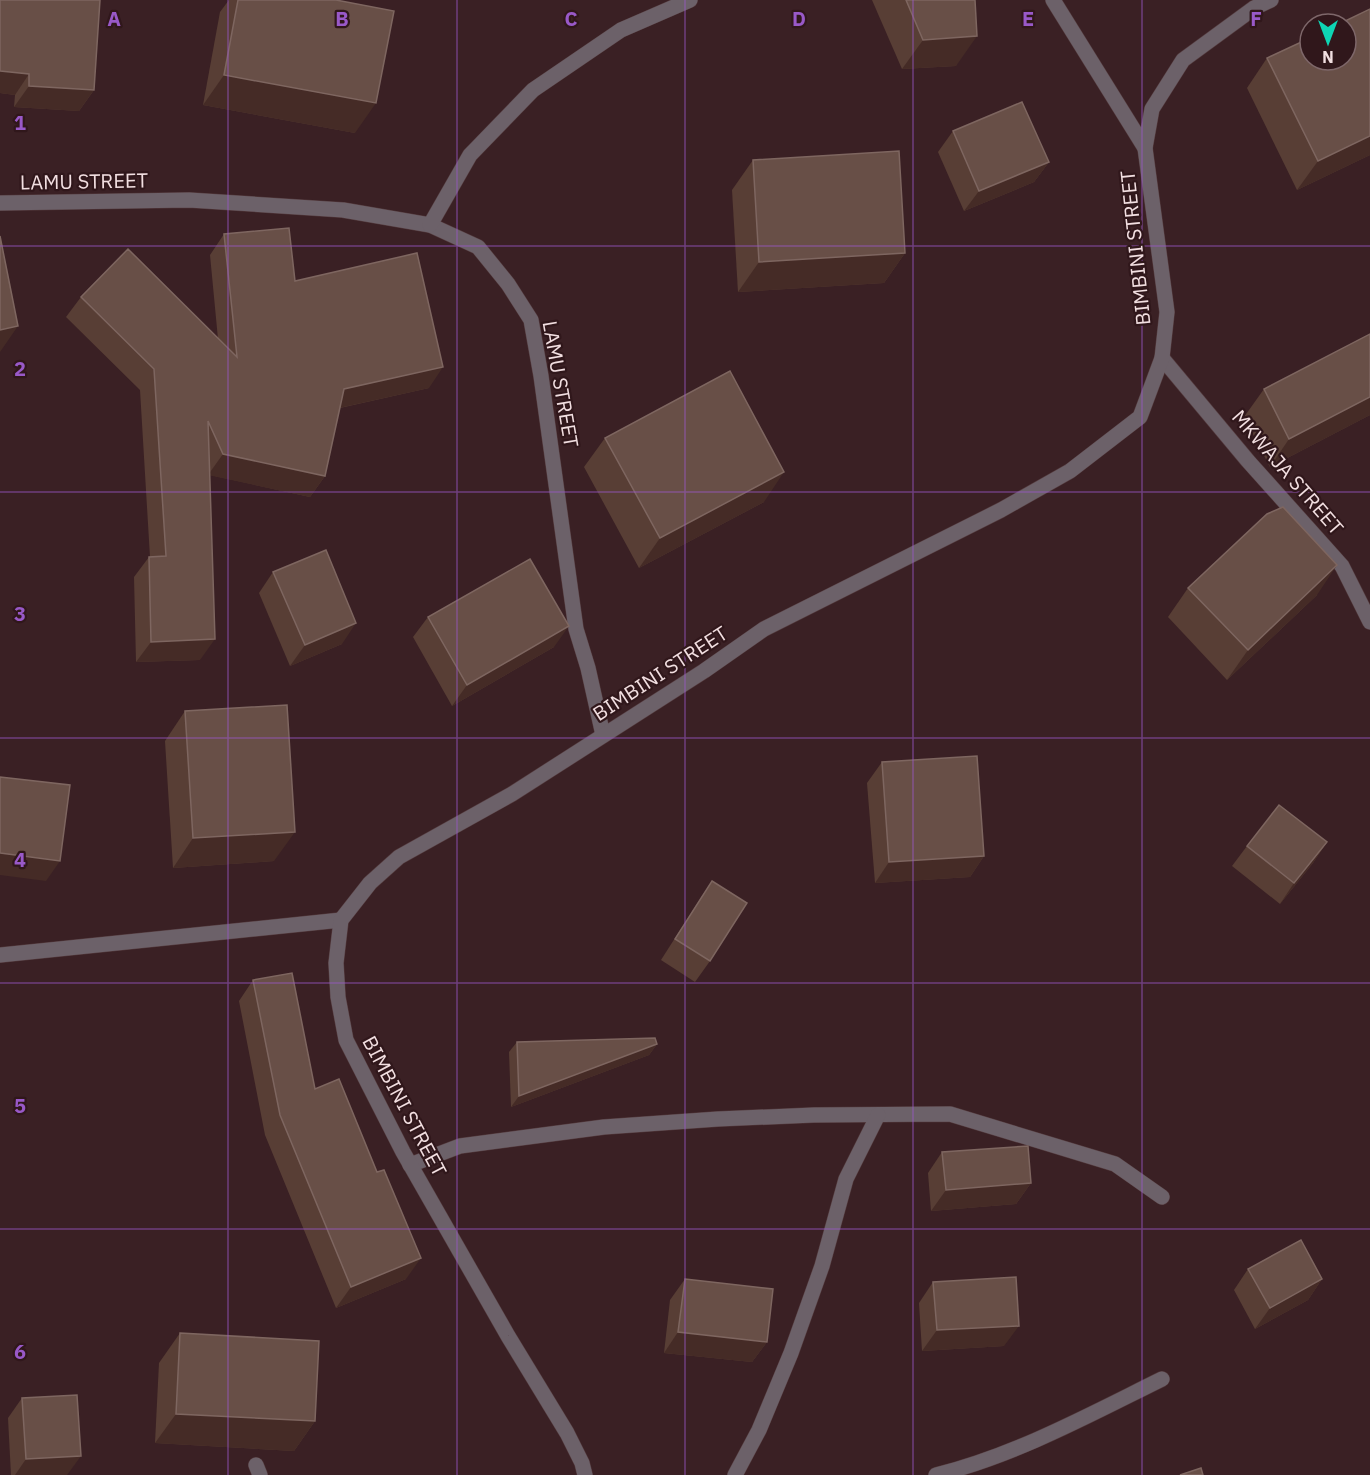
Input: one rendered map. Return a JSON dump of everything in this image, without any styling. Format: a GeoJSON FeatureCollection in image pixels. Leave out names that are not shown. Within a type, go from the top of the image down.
{"type":"FeatureCollection","features":[{"type":"Feature","properties":{"kind":"street"},"geometry":{"type":"LineString","coordinates":[[430,225],[470,155],[533,90],[621,30],[690,0]]}},
{"type":"Feature","properties":{"kind":"street"},"geometry":{"type":"LineString","coordinates":[[1053,0],[1145,148]]}},
{"type":"Feature","properties":{"kind":"street","name":"BIMBINI STREET"},"geometry":{"type":"LineString","coordinates":[[585,1475],[582,1463],[567,1433],[508,1336],[410,1165],[346,1040],[338,997],[336,963],[341,920],[370,883],[399,857],[512,794],[704,671],[764,629],[1001,510],[1070,471],[1140,417],[1162,358],[1167,312],[1145,148],[1152,109],[1183,60],[1254,8],[1271,0]]}},
{"type":"Feature","properties":{"kind":"street","name":"LAMU STREET"},"geometry":{"type":"LineString","coordinates":[[0,203],[189,200],[343,210],[430,225],[478,247],[508,284],[531,320],[541,376],[576,629],[588,668],[603,735]]}},
{"type":"Feature","properties":{"kind":"street","name":"MKWAJA STREET"},"geometry":{"type":"LineString","coordinates":[[1162,358],[1248,461],[1342,566],[1370,622]]}},
{"type":"Feature","properties":{"kind":"street"},"geometry":{"type":"LineString","coordinates":[[0,955],[341,920]]}},
{"type":"Feature","properties":{"kind":"street"},"geometry":{"type":"LineString","coordinates":[[410,1165],[460,1146],[604,1127],[814,1115],[950,1114],[1115,1164],[1162,1197]]}},
{"type":"Feature","properties":{"kind":"street"},"geometry":{"type":"LineString","coordinates":[[735,1475],[759,1430],[791,1353],[822,1266],[846,1179],[878,1115]]}},
{"type":"Feature","properties":{"kind":"street"},"geometry":{"type":"LineString","coordinates":[[936,1475],[957,1470],[1018,1448],[1162,1379]]}},
{"type":"Feature","properties":{"kind":"building"},"geometry":{"type":"Polygon","coordinates":[[[0,0],[100,0],[94,90],[29,86],[29,74],[0,71],[0,0]]]}},
{"type":"Feature","properties":{"kind":"building"},"geometry":{"type":"Polygon","coordinates":[[[238,0],[336,0],[394,11],[376,103],[224,75],[238,0]]]}},
{"type":"Feature","properties":{"kind":"building"},"geometry":{"type":"Polygon","coordinates":[[[906,0],[975,0],[977,36],[923,40],[906,0]]]}},
{"type":"Feature","properties":{"kind":"building"},"geometry":{"type":"Polygon","coordinates":[[[1370,9],[1370,136],[1318,161],[1267,58],[1298,44],[1298,72],[1358,72],[1358,15],[1370,9]]]}},
{"type":"Feature","properties":{"kind":"building"},"geometry":{"type":"Polygon","coordinates":[[[1022,102],[1049,162],[979,191],[953,131],[1022,102]]]}},
{"type":"Feature","properties":{"kind":"building"},"geometry":{"type":"Polygon","coordinates":[[[899,151],[905,253],[759,262],[753,160],[899,151]]]}},
{"type":"Feature","properties":{"kind":"building"},"geometry":{"type":"Polygon","coordinates":[[[289,228],[295,281],[417,253],[443,367],[344,389],[325,476],[223,454],[208,421],[215,639],[151,642],[149,557],[166,556],[154,369],[81,297],[128,249],[237,357],[224,234],[289,228]]]}},
{"type":"Feature","properties":{"kind":"building"},"geometry":{"type":"Polygon","coordinates":[[[0,236],[18,326],[0,330],[0,236]]]}},
{"type":"Feature","properties":{"kind":"building"},"geometry":{"type":"Polygon","coordinates":[[[1370,334],[1370,397],[1289,439],[1264,389],[1370,334]]]}},
{"type":"Feature","properties":{"kind":"building"},"geometry":{"type":"Polygon","coordinates":[[[730,371],[784,472],[660,538],[605,438],[730,371]]]}},
{"type":"Feature","properties":{"kind":"building"},"geometry":{"type":"Polygon","coordinates":[[[1283,507],[1337,565],[1248,650],[1188,588],[1267,514],[1283,507]]]}},
{"type":"Feature","properties":{"kind":"building"},"geometry":{"type":"Polygon","coordinates":[[[326,550],[356,623],[305,645],[273,572],[326,550]]]}},
{"type":"Feature","properties":{"kind":"building"},"geometry":{"type":"Polygon","coordinates":[[[530,559],[569,626],[467,685],[428,617],[530,559]]]}},
{"type":"Feature","properties":{"kind":"building"},"geometry":{"type":"Polygon","coordinates":[[[287,705],[295,832],[193,838],[185,711],[287,705]]]}},
{"type":"Feature","properties":{"kind":"building"},"geometry":{"type":"Polygon","coordinates":[[[977,756],[984,856],[889,862],[882,762],[977,756]]]}},
{"type":"Feature","properties":{"kind":"building"},"geometry":{"type":"Polygon","coordinates":[[[0,777],[70,785],[60,861],[0,853],[0,777]]]}},
{"type":"Feature","properties":{"kind":"building"},"geometry":{"type":"Polygon","coordinates":[[[1279,805],[1327,842],[1294,883],[1247,846],[1279,805]]]}},
{"type":"Feature","properties":{"kind":"building"},"geometry":{"type":"Polygon","coordinates":[[[712,881],[747,903],[710,961],[675,939],[712,881]]]}},
{"type":"Feature","properties":{"kind":"building"},"geometry":{"type":"Polygon","coordinates":[[[292,973],[315,1089],[339,1079],[377,1172],[384,1170],[421,1258],[351,1287],[280,1115],[253,980],[292,973]]]}},
{"type":"Feature","properties":{"kind":"building"},"geometry":{"type":"Polygon","coordinates":[[[655,1038],[657,1044],[519,1096],[517,1042],[655,1038]]]}},
{"type":"Feature","properties":{"kind":"building"},"geometry":{"type":"Polygon","coordinates":[[[1028,1146],[1031,1183],[946,1190],[942,1152],[1028,1146]]]}},
{"type":"Feature","properties":{"kind":"building"},"geometry":{"type":"Polygon","coordinates":[[[1301,1240],[1322,1279],[1270,1308],[1248,1269],[1301,1240]]]}},
{"type":"Feature","properties":{"kind":"building"},"geometry":{"type":"Polygon","coordinates":[[[1016,1277],[1019,1326],[937,1330],[933,1282],[1016,1277]]]}},
{"type":"Feature","properties":{"kind":"building"},"geometry":{"type":"Polygon","coordinates":[[[685,1279],[773,1289],[767,1342],[678,1332],[685,1279]]]}},
{"type":"Feature","properties":{"kind":"building"},"geometry":{"type":"Polygon","coordinates":[[[180,1333],[319,1341],[315,1421],[176,1414],[180,1333]]]}},
{"type":"Feature","properties":{"kind":"building"},"geometry":{"type":"Polygon","coordinates":[[[77,1395],[81,1456],[26,1459],[22,1398],[77,1395]]]}},
{"type":"Feature","properties":{"kind":"building"},"geometry":{"type":"Polygon","coordinates":[[[1201,1468],[1203,1475],[1180,1475],[1201,1468]]]}}]}
